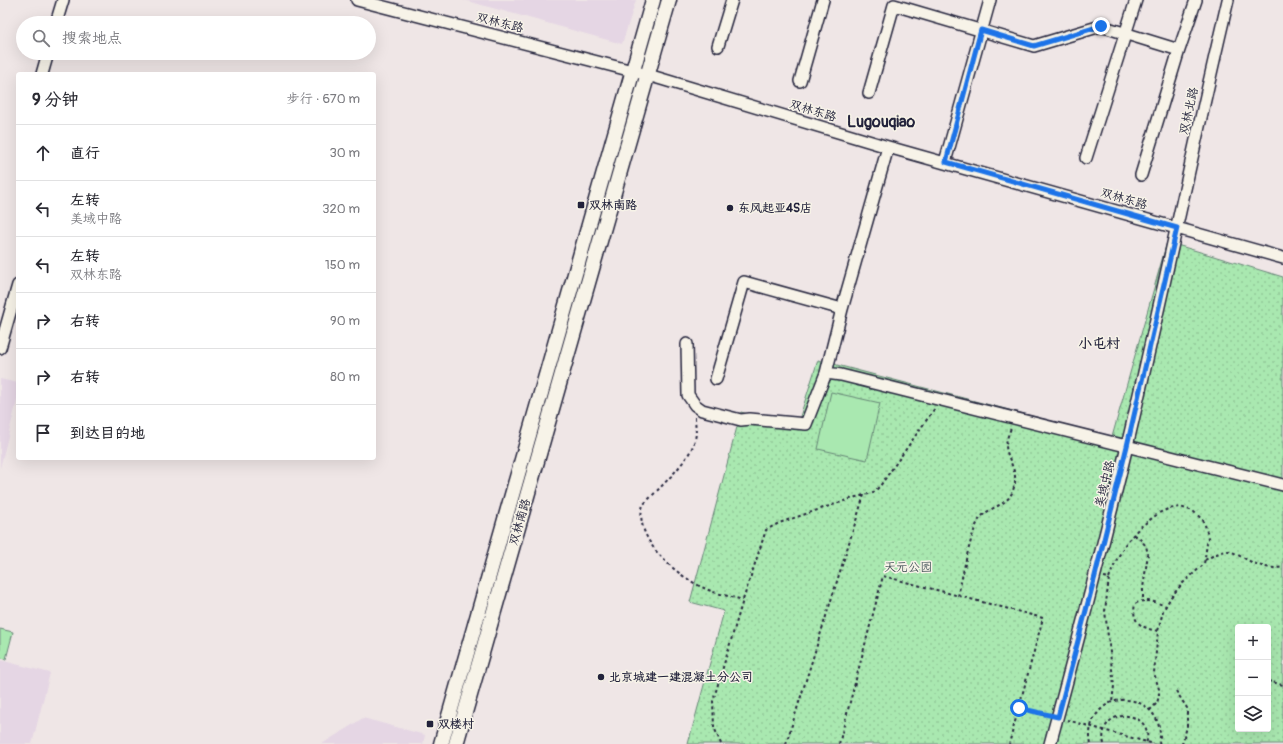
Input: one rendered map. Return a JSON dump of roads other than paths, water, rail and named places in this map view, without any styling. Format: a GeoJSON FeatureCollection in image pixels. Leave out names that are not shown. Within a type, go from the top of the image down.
{"type":"FeatureCollection","features":[{"type":"Feature","properties":{"kind":"street"},"geometry":{"type":"LineString","coordinates":[[58,16],[63,0]]}},
{"type":"Feature","properties":{"kind":"street","name":"双林东路"},"geometry":{"type":"LineString","coordinates":[[357,0],[648,75],[888,146],[1283,258]]}},
{"type":"Feature","properties":{"kind":"street","name":"双林南路"},"geometry":{"type":"LineString","coordinates":[[441,744],[653,0]]}},
{"type":"Feature","properties":{"kind":"street","name":"双林南路"},"geometry":{"type":"LineString","coordinates":[[456,744],[669,0]]}},
{"type":"Feature","properties":{"kind":"street"},"geometry":{"type":"LineString","coordinates":[[718,46],[732,0]]}},
{"type":"Feature","properties":{"kind":"street"},"geometry":{"type":"LineString","coordinates":[[800,81],[823,0]]}},
{"type":"Feature","properties":{"kind":"street"},"geometry":{"type":"LineString","coordinates":[[946,162],[990,0]]}},
{"type":"Feature","properties":{"kind":"street"},"geometry":{"type":"LineString","coordinates":[[1086,158],[1136,0]]}},
{"type":"Feature","properties":{"kind":"street"},"geometry":{"type":"LineString","coordinates":[[1141,175],[1179,50],[1196,0]]}},
{"type":"Feature","properties":{"kind":"street","name":"双林北路"},"geometry":{"type":"LineString","coordinates":[[1177,228],[1197,130],[1228,0]]}},
{"type":"Feature","properties":{"kind":"street"},"geometry":{"type":"LineString","coordinates":[[869,93],[894,5],[1034,46],[1101,26],[1179,50]]}},
{"type":"Feature","properties":{"kind":"street"},"geometry":{"type":"LineString","coordinates":[[43,72],[46,60]]}},
{"type":"Feature","properties":{"kind":"street"},"geometry":{"type":"LineString","coordinates":[[687,344],[688,395],[695,405],[702,410],[741,420],[750,419],[806,424],[826,372],[842,309],[888,146]]}},
{"type":"Feature","properties":{"kind":"street","name":"美域中路"},"geometry":{"type":"LineString","coordinates":[[1050,744],[1095,576],[1127,446],[1177,228]]}},
{"type":"Feature","properties":{"kind":"street"},"geometry":{"type":"LineString","coordinates":[[716,379],[744,282],[842,309]]}},
{"type":"Feature","properties":{"kind":"street"},"geometry":{"type":"LineString","coordinates":[[0,348],[16,292]]}},
{"type":"Feature","properties":{"kind":"street"},"geometry":{"type":"LineString","coordinates":[[826,372],[1015,417],[1283,485]]}},
{"type":"Feature","properties":{"kind":"place","name":"双林南路"},"geometry":{"type":"Point","coordinates":[581,205]}},
{"type":"Feature","properties":{"kind":"place","name":"东风起亚4S店"},"geometry":{"type":"Point","coordinates":[730,208]}},
{"type":"Feature","properties":{"kind":"place","name":"北京城建一建混凝土分公司"},"geometry":{"type":"Point","coordinates":[601,677]}},
{"type":"Feature","properties":{"kind":"place","name":"双楼村"},"geometry":{"type":"Point","coordinates":[430,724]}},
{"type":"Feature","properties":{"kind":"district","name":"Lugouqiao"},"geometry":{"type":"Point","coordinates":[881,122]}},
{"type":"Feature","properties":{"kind":"district","name":"小屯村"},"geometry":{"type":"Point","coordinates":[1099,343]}},
{"type":"Feature","properties":{"kind":"park label","name":"天元公园"},"geometry":{"type":"Point","coordinates":[908,567]}}]}
